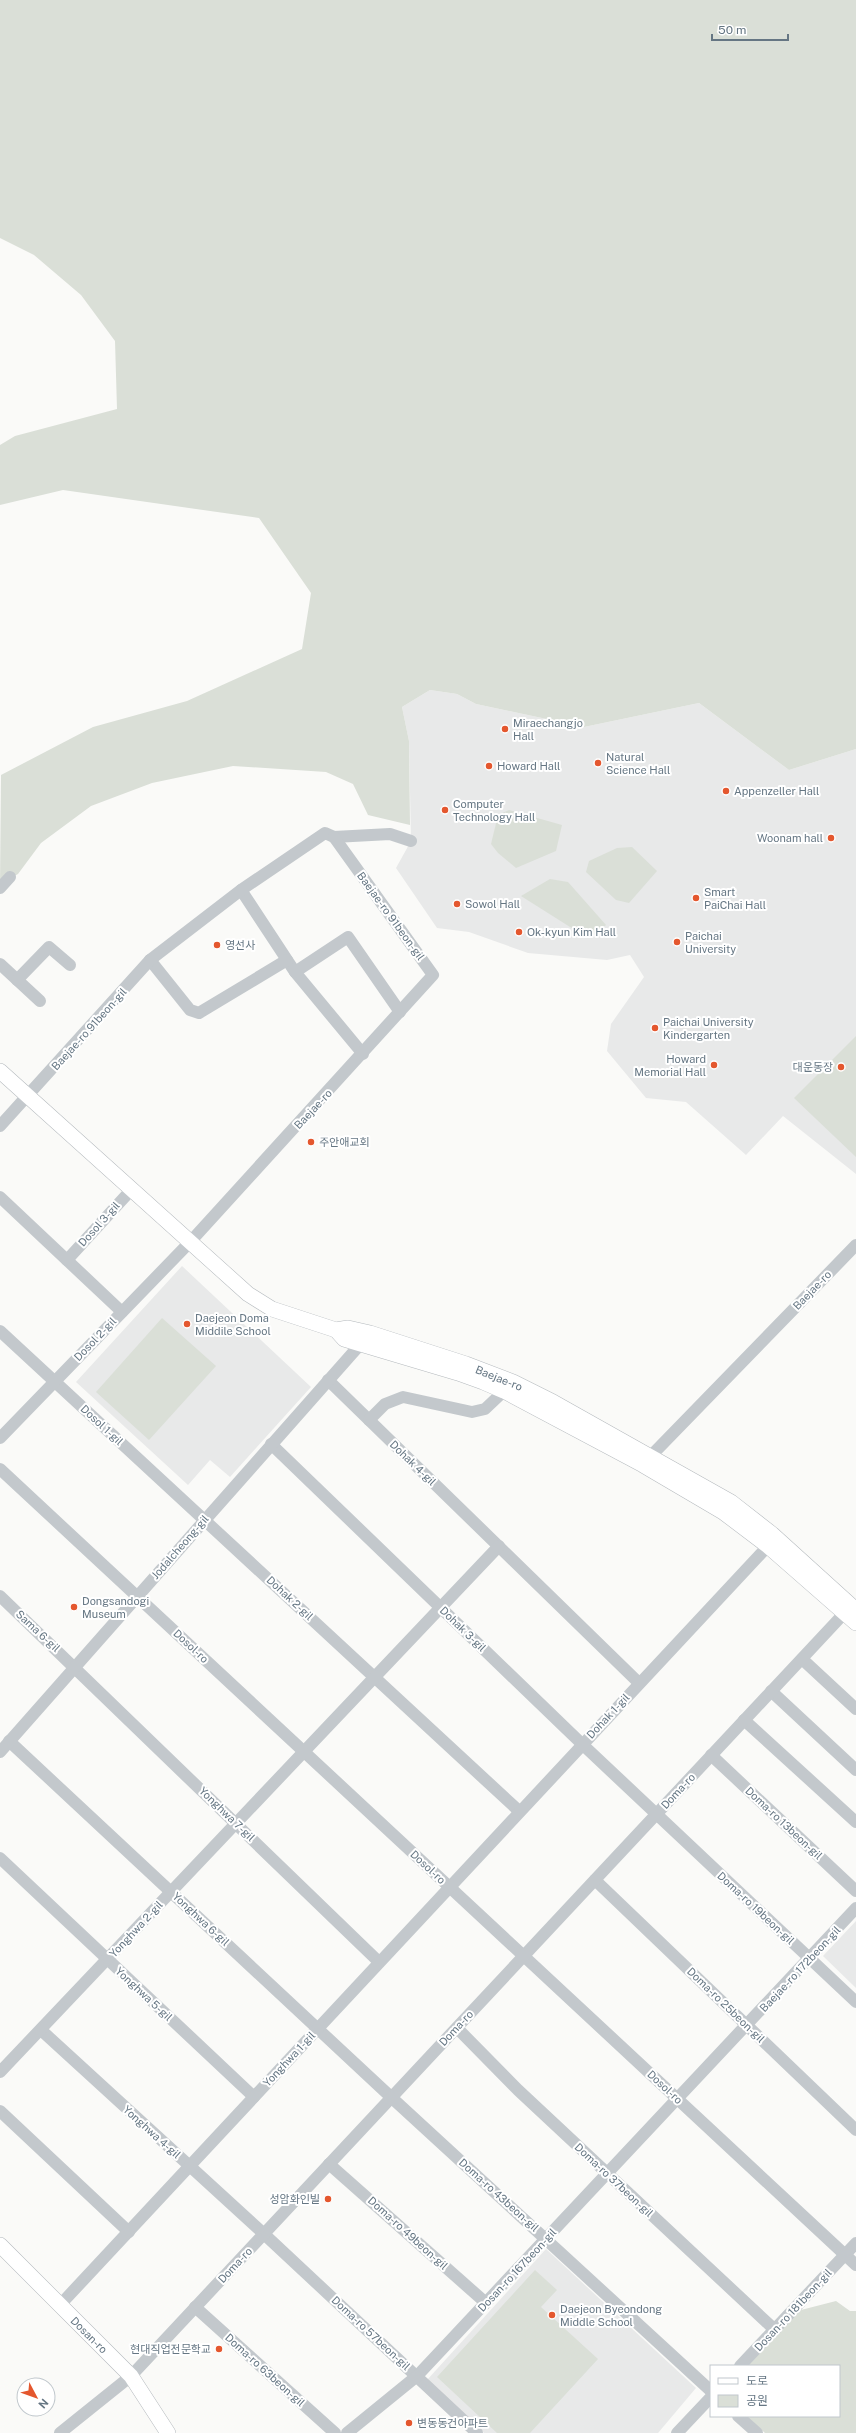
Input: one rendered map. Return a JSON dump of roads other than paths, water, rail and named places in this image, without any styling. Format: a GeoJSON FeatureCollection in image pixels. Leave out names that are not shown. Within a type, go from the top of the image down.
{"type":"FeatureCollection","features":[{"type":"Feature","properties":{"kind":"main road","name":"Baejae-ro"},"geometry":{"type":"LineString","coordinates":[[0,1071],[191,1241],[248,1294],[272,1309],[336,1330],[348,1328],[365,1338],[551,1408]]}},
{"type":"Feature","properties":{"kind":"main road","name":"Baejae-ro"},"geometry":{"type":"LineString","coordinates":[[365,1338],[506,1380],[551,1408],[646,1460],[727,1507],[772,1534],[852,1607],[856,1623]]}},
{"type":"Feature","properties":{"kind":"main road","name":"Baejae-ro"},"geometry":{"type":"LineString","coordinates":[[727,1507],[768,1546],[852,1607]]}},
{"type":"Feature","properties":{"kind":"main road","name":"Dosan-ro"},"geometry":{"type":"LineString","coordinates":[[0,2245],[131,2376],[168,2433]]}},
{"type":"Feature","properties":{"kind":"street","name":"Baejae-ro 91beon-gil"},"geometry":{"type":"LineString","coordinates":[[0,1126],[29,1097],[150,960],[241,890],[325,833],[334,837],[390,834],[411,841]]}},
{"type":"Feature","properties":{"kind":"street","name":"Baejae-ro 91beon-gil"},"geometry":{"type":"LineString","coordinates":[[334,837],[434,975]]}},
{"type":"Feature","properties":{"kind":"street"},"geometry":{"type":"LineString","coordinates":[[0,888],[10,877]]}},
{"type":"Feature","properties":{"kind":"street"},"geometry":{"type":"LineString","coordinates":[[241,890],[295,972],[363,1054]]}},
{"type":"Feature","properties":{"kind":"street"},"geometry":{"type":"LineString","coordinates":[[295,972],[348,937],[400,1012]]}},
{"type":"Feature","properties":{"kind":"street"},"geometry":{"type":"LineString","coordinates":[[17,980],[49,947],[70,965]]}},
{"type":"Feature","properties":{"kind":"street"},"geometry":{"type":"LineString","coordinates":[[150,960],[190,1010],[199,1013],[287,960]]}},
{"type":"Feature","properties":{"kind":"street"},"geometry":{"type":"LineString","coordinates":[[0,964],[40,1001]]}},
{"type":"Feature","properties":{"kind":"street","name":"Baejae-ro"},"geometry":{"type":"LineString","coordinates":[[191,1241],[434,975]]}},
{"type":"Feature","properties":{"kind":"street","name":"Dosol 3-gil"},"geometry":{"type":"LineString","coordinates":[[67,1260],[132,1188]]}},
{"type":"Feature","properties":{"kind":"street"},"geometry":{"type":"LineString","coordinates":[[0,1197],[122,1312]]}},
{"type":"Feature","properties":{"kind":"street","name":"Dosol 2-gil"},"geometry":{"type":"LineString","coordinates":[[0,1438],[191,1241]]}},
{"type":"Feature","properties":{"kind":"street","name":"Baejae-ro"},"geometry":{"type":"LineString","coordinates":[[646,1460],[856,1245]]}},
{"type":"Feature","properties":{"kind":"street","name":"Dosol 1-gil"},"geometry":{"type":"LineString","coordinates":[[0,1331],[204,1520]]}},
{"type":"Feature","properties":{"kind":"street","name":"Jodalcheong-gil"},"geometry":{"type":"LineString","coordinates":[[0,1752],[365,1338]]}},
{"type":"Feature","properties":{"kind":"street","name":"Dohak 4-gil"},"geometry":{"type":"LineString","coordinates":[[328,1380],[639,1683]]}},
{"type":"Feature","properties":{"kind":"street"},"geometry":{"type":"LineString","coordinates":[[369,1420],[385,1404],[403,1398],[472,1412],[486,1409],[504,1391]]}},
{"type":"Feature","properties":{"kind":"street","name":"Dohak 3-gil"},"geometry":{"type":"LineString","coordinates":[[271,1444],[656,1814]]}},
{"type":"Feature","properties":{"kind":"street","name":"Dosol-ro"},"geometry":{"type":"LineString","coordinates":[[0,1469],[856,2265]]}},
{"type":"Feature","properties":{"kind":"street","name":"Dohak 2-gil"},"geometry":{"type":"LineString","coordinates":[[204,1520],[375,1676],[519,1811]]}},
{"type":"Feature","properties":{"kind":"street"},"geometry":{"type":"LineString","coordinates":[[304,1752],[499,1546]]}},
{"type":"Feature","properties":{"kind":"street","name":"Dohak 1-gil"},"geometry":{"type":"LineString","coordinates":[[449,1887],[768,1546]]}},
{"type":"Feature","properties":{"kind":"street","name":"Sama 6-gil"},"geometry":{"type":"LineString","coordinates":[[1,1598],[75,1667]]}},
{"type":"Feature","properties":{"kind":"street","name":"Doma-ro"},"geometry":{"type":"LineString","coordinates":[[60,2433],[131,2376],[771,1691],[852,1607]]}},
{"type":"Feature","properties":{"kind":"street"},"geometry":{"type":"LineString","coordinates":[[802,1658],[856,1709]]}},
{"type":"Feature","properties":{"kind":"street","name":"Yonghwa 7-gil"},"geometry":{"type":"LineString","coordinates":[[75,1667],[379,1962]]}},
{"type":"Feature","properties":{"kind":"street"},"geometry":{"type":"LineString","coordinates":[[771,1691],[856,1770]]}},
{"type":"Feature","properties":{"kind":"street"},"geometry":{"type":"LineString","coordinates":[[744,1720],[856,1822]]}},
{"type":"Feature","properties":{"kind":"street","name":"Yonghwa 6-gil"},"geometry":{"type":"LineString","coordinates":[[10,1741],[392,2098]]}},
{"type":"Feature","properties":{"kind":"street","name":"Yonghwa 2-gil"},"geometry":{"type":"LineString","coordinates":[[0,2072],[304,1752]]}},
{"type":"Feature","properties":{"kind":"street","name":"Doma-ro 13beon-gil"},"geometry":{"type":"LineString","coordinates":[[711,1755],[856,1891]]}},
{"type":"Feature","properties":{"kind":"street","name":"Doma-ro 19beon-gil"},"geometry":{"type":"LineString","coordinates":[[656,1814],[856,2002]]}},
{"type":"Feature","properties":{"kind":"street","name":"Yonghwa 5-gil"},"geometry":{"type":"LineString","coordinates":[[0,1858],[254,2097]]}},
{"type":"Feature","properties":{"kind":"street","name":"Doma-ro 25beon-gil"},"geometry":{"type":"LineString","coordinates":[[595,1880],[856,2130]]}},
{"type":"Feature","properties":{"kind":"street","name":"Yonghwa 1-gil"},"geometry":{"type":"LineString","coordinates":[[60,2305],[449,1887]]}},
{"type":"Feature","properties":{"kind":"street","name":"Baejae-ro 172beon-gil"},"geometry":{"type":"LineString","coordinates":[[678,2099],[856,1908]]}},
{"type":"Feature","properties":{"kind":"street","name":"Doma-ro 37beon-gil"},"geometry":{"type":"LineString","coordinates":[[456,2028],[518,2090],[774,2330]]}},
{"type":"Feature","properties":{"kind":"street","name":"Yonghwa 4-gil"},"geometry":{"type":"LineString","coordinates":[[41,2030],[264,2234]]}},
{"type":"Feature","properties":{"kind":"street","name":"Doma-ro 43beon-gil"},"geometry":{"type":"LineString","coordinates":[[392,2098],[710,2390]]}},
{"type":"Feature","properties":{"kind":"street","name":"Dosan-ro 167beon-gil"},"geometry":{"type":"LineString","coordinates":[[347,2433],[417,2376],[678,2099]]}},
{"type":"Feature","properties":{"kind":"street"},"geometry":{"type":"LineString","coordinates":[[0,2111],[128,2232]]}},
{"type":"Feature","properties":{"kind":"street","name":"Doma-ro 49beon-gil"},"geometry":{"type":"LineString","coordinates":[[330,2164],[486,2303]]}},
{"type":"Feature","properties":{"kind":"street","name":"Doma-ro 57beon-gil"},"geometry":{"type":"LineString","coordinates":[[264,2234],[477,2433]]}},
{"type":"Feature","properties":{"kind":"street","name":"Dosan-ro 181beon-gil"},"geometry":{"type":"LineString","coordinates":[[741,2365],[856,2243]]}},
{"type":"Feature","properties":{"kind":"street","name":"Doma-ro 63beon-gil"},"geometry":{"type":"LineString","coordinates":[[195,2307],[335,2433]]}},
{"type":"Feature","properties":{"kind":"street"},"geometry":{"type":"LineString","coordinates":[[682,2431],[710,2398]]}},
{"type":"Feature","properties":{"kind":"street"},"geometry":{"type":"LineString","coordinates":[[739,2417],[756,2433]]}},
{"type":"Feature","properties":{"kind":"place","name":"Miraechangjo Hall"},"geometry":{"type":"Point","coordinates":[505,729]}},
{"type":"Feature","properties":{"kind":"place","name":"Natural Science Hall"},"geometry":{"type":"Point","coordinates":[598,763]}},
{"type":"Feature","properties":{"kind":"place","name":"Howard Hall"},"geometry":{"type":"Point","coordinates":[489,766]}},
{"type":"Feature","properties":{"kind":"place","name":"Appenzeller Hall"},"geometry":{"type":"Point","coordinates":[726,791]}},
{"type":"Feature","properties":{"kind":"place","name":"Computer Technology Hall"},"geometry":{"type":"Point","coordinates":[445,810]}},
{"type":"Feature","properties":{"kind":"place","name":"Woonam hall"},"geometry":{"type":"Point","coordinates":[831,838]}},
{"type":"Feature","properties":{"kind":"place","name":"Smart PaiChai Hall"},"geometry":{"type":"Point","coordinates":[696,898]}},
{"type":"Feature","properties":{"kind":"place","name":"Sowol Hall"},"geometry":{"type":"Point","coordinates":[457,904]}},
{"type":"Feature","properties":{"kind":"place","name":"Ok-kyun Kim Hall"},"geometry":{"type":"Point","coordinates":[519,932]}},
{"type":"Feature","properties":{"kind":"place","name":"Paichai University"},"geometry":{"type":"Point","coordinates":[677,942]}},
{"type":"Feature","properties":{"kind":"place","name":"영선사"},"geometry":{"type":"Point","coordinates":[217,945]}},
{"type":"Feature","properties":{"kind":"place","name":"Paichai University Kindergarten"},"geometry":{"type":"Point","coordinates":[655,1028]}},
{"type":"Feature","properties":{"kind":"place","name":"Howard Memorial Hall"},"geometry":{"type":"Point","coordinates":[714,1065]}},
{"type":"Feature","properties":{"kind":"place","name":"대운동장"},"geometry":{"type":"Point","coordinates":[841,1067]}},
{"type":"Feature","properties":{"kind":"place","name":"주안애교회"},"geometry":{"type":"Point","coordinates":[311,1142]}},
{"type":"Feature","properties":{"kind":"place","name":"Daejeon Doma Middile School"},"geometry":{"type":"Point","coordinates":[187,1324]}},
{"type":"Feature","properties":{"kind":"place","name":"Dongsandogi Museum"},"geometry":{"type":"Point","coordinates":[74,1607]}},
{"type":"Feature","properties":{"kind":"place","name":"성암화인빌"},"geometry":{"type":"Point","coordinates":[328,2199]}},
{"type":"Feature","properties":{"kind":"place","name":"Daejeon Byeondong Middle School"},"geometry":{"type":"Point","coordinates":[552,2315]}},
{"type":"Feature","properties":{"kind":"place","name":"현대직업전문학교"},"geometry":{"type":"Point","coordinates":[219,2349]}},
{"type":"Feature","properties":{"kind":"place","name":"변동동건아파트"},"geometry":{"type":"Point","coordinates":[409,2423]}}]}
